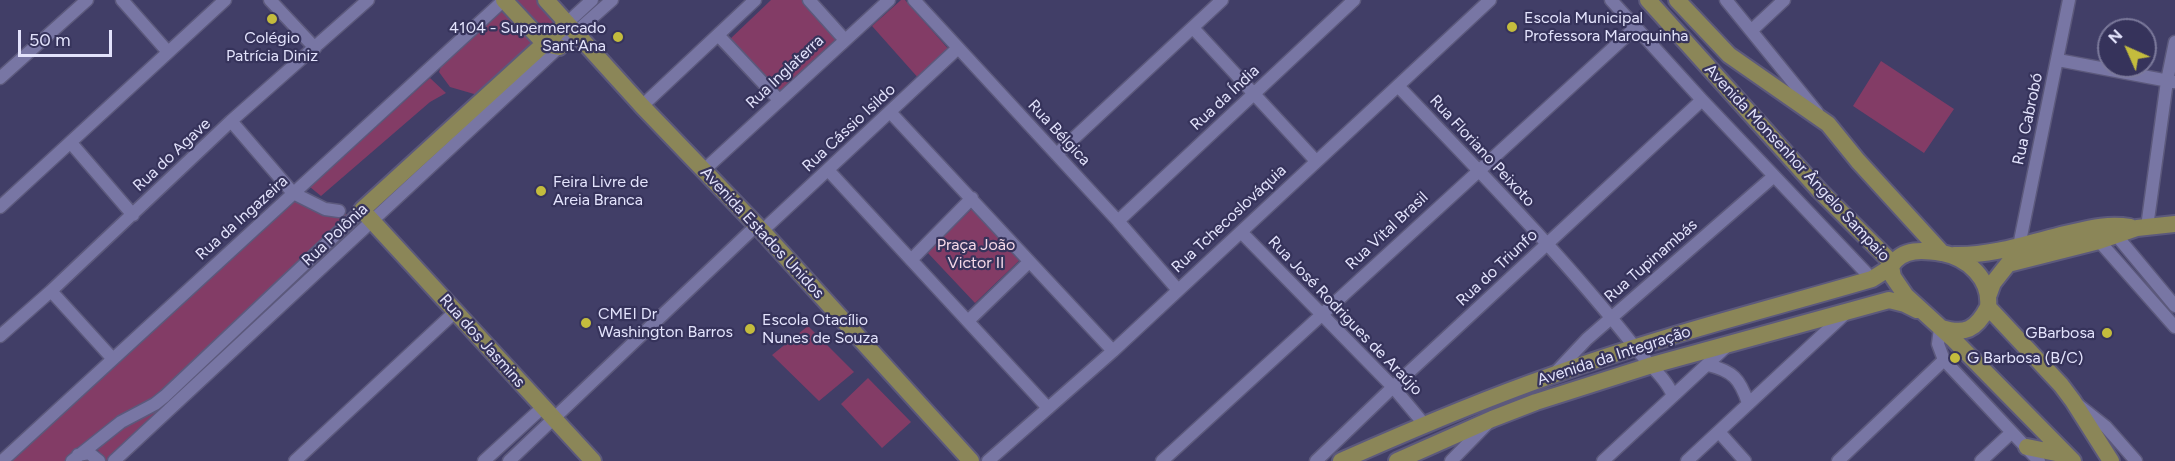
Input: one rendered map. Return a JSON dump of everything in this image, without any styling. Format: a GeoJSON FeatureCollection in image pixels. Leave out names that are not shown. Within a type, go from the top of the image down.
{"type":"FeatureCollection","features":[{"type":"Feature","properties":{"kind":"main road"},"geometry":{"type":"LineString","coordinates":[[504,0],[552,45]]}},
{"type":"Feature","properties":{"kind":"main road","name":"Avenida Estados Unidos"},"geometry":{"type":"LineString","coordinates":[[546,0],[642,106],[759,228],[971,461]]}},
{"type":"Feature","properties":{"kind":"main road","name":"Avenida Monsenhor Ângelo Sampaio"},"geometry":{"type":"LineString","coordinates":[[1648,0],[1795,164],[1890,261],[1892,274],[1898,286],[2069,458]]}},
{"type":"Feature","properties":{"kind":"main road","name":"Avenida Monsenhor Ângelo Sampaio"},"geometry":{"type":"LineString","coordinates":[[1677,0],[1730,55],[1828,124],[1858,161],[1948,254],[1969,265],[1983,280],[1989,301],[2073,401],[2110,461]]}},
{"type":"Feature","properties":{"kind":"main road","name":"Rua Polônia"},"geometry":{"type":"LineString","coordinates":[[367,215],[572,28]]}},
{"type":"Feature","properties":{"kind":"main road","name":"Rua dos Jasmins"},"geometry":{"type":"LineString","coordinates":[[367,215],[593,461]]}},
{"type":"Feature","properties":{"kind":"main road"},"geometry":{"type":"LineString","coordinates":[[1940,328],[1964,332],[1979,321],[1989,301],[1993,283],[2008,264],[2142,228],[2175,224]]}},
{"type":"Feature","properties":{"kind":"main road"},"geometry":{"type":"LineString","coordinates":[[1891,266],[1901,255],[1909,252],[1973,255],[2097,227],[2115,225],[2142,228]]}},
{"type":"Feature","properties":{"kind":"main road","name":"Avenida da Integração"},"geometry":{"type":"LineString","coordinates":[[1341,461],[1424,424],[1553,374],[1872,279],[1891,266]]}},
{"type":"Feature","properties":{"kind":"main road","name":"Avenida da Integração"},"geometry":{"type":"LineString","coordinates":[[1397,461],[1491,419],[1536,402],[1649,366],[1848,311],[1889,300],[1905,304],[1926,316]]}},
{"type":"Feature","properties":{"kind":"main road"},"geometry":{"type":"LineString","coordinates":[[2027,447],[2069,458]]}},
{"type":"Feature","properties":{"kind":"street"},"geometry":{"type":"LineString","coordinates":[[0,78],[87,0]]}},
{"type":"Feature","properties":{"kind":"street"},"geometry":{"type":"LineString","coordinates":[[122,0],[168,52]]}},
{"type":"Feature","properties":{"kind":"street"},"geometry":{"type":"LineString","coordinates":[[0,207],[225,0]]}},
{"type":"Feature","properties":{"kind":"street"},"geometry":{"type":"LineString","coordinates":[[270,0],[315,48]]}},
{"type":"Feature","properties":{"kind":"street","name":"Rua do Agave"},"geometry":{"type":"LineString","coordinates":[[0,336],[133,215],[231,121],[368,0]]}},
{"type":"Feature","properties":{"kind":"street","name":"Rua da Ingazeira"},"geometry":{"type":"LineString","coordinates":[[2,461],[504,0]]}},
{"type":"Feature","properties":{"kind":"street","name":"Rua Polônia"},"geometry":{"type":"LineString","coordinates":[[572,28],[592,0]]}},
{"type":"Feature","properties":{"kind":"street","name":"Rua Polônia"},"geometry":{"type":"LineString","coordinates":[[572,28],[612,0]]}},
{"type":"Feature","properties":{"kind":"street"},"geometry":{"type":"LineString","coordinates":[[642,106],[755,0]]}},
{"type":"Feature","properties":{"kind":"street"},"geometry":{"type":"LineString","coordinates":[[809,0],[845,40]]}},
{"type":"Feature","properties":{"kind":"street","name":"Rua Inglaterra"},"geometry":{"type":"LineString","coordinates":[[704,170],[889,0]]}},
{"type":"Feature","properties":{"kind":"street","name":"Rua Bélgica"},"geometry":{"type":"LineString","coordinates":[[914,0],[1118,221],[1178,290]]}},
{"type":"Feature","properties":{"kind":"street"},"geometry":{"type":"LineString","coordinates":[[1057,154],[1222,0]]}},
{"type":"Feature","properties":{"kind":"street","name":"Rua da Índia"},"geometry":{"type":"LineString","coordinates":[[1118,221],[1354,0]]}},
{"type":"Feature","properties":{"kind":"street","name":"Rua Tchecoslováquia"},"geometry":{"type":"LineString","coordinates":[[988,461],[1113,351],[1490,0]]}},
{"type":"Feature","properties":{"kind":"street","name":"Avenida Monsenhor Ângelo Sampaio"},"geometry":{"type":"LineString","coordinates":[[1611,0],[1702,100],[1872,279]]}},
{"type":"Feature","properties":{"kind":"street","name":"Avenida Monsenhor Ângelo Sampaio"},"geometry":{"type":"LineString","coordinates":[[1726,0],[1828,124]]}},
{"type":"Feature","properties":{"kind":"street"},"geometry":{"type":"LineString","coordinates":[[1752,30],[1784,0]]}},
{"type":"Feature","properties":{"kind":"street","name":"Rua Cabrobó"},"geometry":{"type":"LineString","coordinates":[[2019,246],[2058,60],[2066,3]]}},
{"type":"Feature","properties":{"kind":"street","name":"Rua Vital Brasil"},"geometry":{"type":"LineString","coordinates":[[1162,461],[1478,169],[1636,27]]}},
{"type":"Feature","properties":{"kind":"street"},"geometry":{"type":"LineString","coordinates":[[1193,28],[1316,161]]}},
{"type":"Feature","properties":{"kind":"street"},"geometry":{"type":"LineString","coordinates":[[718,35],[779,100]]}},
{"type":"Feature","properties":{"kind":"street"},"geometry":{"type":"LineString","coordinates":[[2142,228],[2171,82],[2175,42]]}},
{"type":"Feature","properties":{"kind":"street","name":"Rua Cássio Isildo"},"geometry":{"type":"LineString","coordinates":[[548,413],[828,170],[958,48]]}},
{"type":"Feature","properties":{"kind":"street"},"geometry":{"type":"LineString","coordinates":[[2058,60],[2171,82]]}},
{"type":"Feature","properties":{"kind":"street","name":"Rua Floriano Peixoto"},"geometry":{"type":"LineString","coordinates":[[1399,87],[1478,169],[1611,317],[1649,366],[1668,385],[1673,396]]}},
{"type":"Feature","properties":{"kind":"street","name":"Rua do Triunfo"},"geometry":{"type":"LineString","coordinates":[[1316,461],[1702,100]]}},
{"type":"Feature","properties":{"kind":"street"},"geometry":{"type":"LineString","coordinates":[[890,112],[1113,351]]}},
{"type":"Feature","properties":{"kind":"street"},"geometry":{"type":"LineString","coordinates":[[231,121],[293,193],[325,209],[339,212]]}},
{"type":"Feature","properties":{"kind":"street"},"geometry":{"type":"LineString","coordinates":[[70,143],[133,215]]}},
{"type":"Feature","properties":{"kind":"street"},"geometry":{"type":"LineString","coordinates":[[828,170],[1048,408]]}},
{"type":"Feature","properties":{"kind":"street","name":"Rua Tupinambás"},"geometry":{"type":"LineString","coordinates":[[1553,374],[1611,317],[1774,176]]}},
{"type":"Feature","properties":{"kind":"street"},"geometry":{"type":"LineString","coordinates":[[910,260],[972,198]]}},
{"type":"Feature","properties":{"kind":"street","name":"Rua Polônia"},"geometry":{"type":"LineString","coordinates":[[75,458],[121,422],[165,396],[367,215]]}},
{"type":"Feature","properties":{"kind":"street","name":"Rua Polônia"},"geometry":{"type":"LineString","coordinates":[[114,461],[367,215]]}},
{"type":"Feature","properties":{"kind":"street","name":"Rua José Rodrigues de Araújo"},"geometry":{"type":"LineString","coordinates":[[1241,232],[1393,387],[1424,424]]}},
{"type":"Feature","properties":{"kind":"street"},"geometry":{"type":"LineString","coordinates":[[2116,235],[2175,306]]}},
{"type":"Feature","properties":{"kind":"street"},"geometry":{"type":"LineString","coordinates":[[2099,241],[2175,327]]}},
{"type":"Feature","properties":{"kind":"street"},"geometry":{"type":"LineString","coordinates":[[968,321],[1029,262]]}},
{"type":"Feature","properties":{"kind":"street"},"geometry":{"type":"LineString","coordinates":[[51,291],[112,358]]}},
{"type":"Feature","properties":{"kind":"street"},"geometry":{"type":"LineString","coordinates":[[295,461],[456,311]]}},
{"type":"Feature","properties":{"kind":"street"},"geometry":{"type":"LineString","coordinates":[[1687,461],[1848,311]]}},
{"type":"Feature","properties":{"kind":"street"},"geometry":{"type":"LineString","coordinates":[[1940,328],[1938,344],[1944,360],[2039,461]]}},
{"type":"Feature","properties":{"kind":"street"},"geometry":{"type":"LineString","coordinates":[[1603,461],[1729,344]]}},
{"type":"Feature","properties":{"kind":"street"},"geometry":{"type":"LineString","coordinates":[[1838,461],[1944,360]]}},
{"type":"Feature","properties":{"kind":"street"},"geometry":{"type":"LineString","coordinates":[[1708,365],[1723,368],[1733,375],[1748,403]]}},
{"type":"Feature","properties":{"kind":"street"},"geometry":{"type":"LineString","coordinates":[[2073,401],[2106,427],[2136,461]]}},
{"type":"Feature","properties":{"kind":"street"},"geometry":{"type":"LineString","coordinates":[[484,461],[548,413]]}},
{"type":"Feature","properties":{"kind":"street"},"geometry":{"type":"LineString","coordinates":[[509,461],[548,413]]}},
{"type":"Feature","properties":{"kind":"street"},"geometry":{"type":"LineString","coordinates":[[1454,460],[1491,419]]}},
{"type":"Feature","properties":{"kind":"street"},"geometry":{"type":"LineString","coordinates":[[1719,432],[1745,461]]}},
{"type":"Feature","properties":{"kind":"street"},"geometry":{"type":"LineString","coordinates":[[1981,461],[2011,433]]}},
{"type":"Feature","properties":{"kind":"street"},"geometry":{"type":"LineString","coordinates":[[75,458],[89,453],[99,461]]}},
{"type":"Feature","properties":{"kind":"green space"},"geometry":{"type":"Polygon","coordinates":[[[516,0],[536,0],[556,22],[544,30],[516,0]]]}},
{"type":"Feature","properties":{"kind":"green space"},"geometry":{"type":"Polygon","coordinates":[[[771,0],[804,0],[842,39],[779,96],[728,41],[771,0]]]}},
{"type":"Feature","properties":{"kind":"green space"},"geometry":{"type":"Polygon","coordinates":[[[901,0],[905,0],[951,52],[920,80],[872,26],[901,0]]]}},
{"type":"Feature","properties":{"kind":"green space"},"geometry":{"type":"Polygon","coordinates":[[[504,9],[536,46],[481,96],[450,87],[439,72],[442,64],[504,9]]]}},
{"type":"Feature","properties":{"kind":"green space"},"geometry":{"type":"Polygon","coordinates":[[[1881,61],[1954,109],[1924,153],[1853,106],[1881,61]]]}},
{"type":"Feature","properties":{"kind":"green space"},"geometry":{"type":"Polygon","coordinates":[[[430,78],[446,93],[430,102],[321,196],[310,187],[430,78]]]}},
{"type":"Feature","properties":{"kind":"green space"},"geometry":{"type":"Polygon","coordinates":[[[293,198],[349,215],[153,403],[69,461],[6,461],[293,198]]]}},
{"type":"Feature","properties":{"kind":"green space","name":"Praça João Victor II"},"geometry":{"type":"Polygon","coordinates":[[[976,205],[1025,255],[975,303],[927,252],[976,205]]]}},
{"type":"Feature","properties":{"kind":"green space"},"geometry":{"type":"Polygon","coordinates":[[[357,222],[362,225],[112,458],[106,461],[94,445],[134,420],[357,222]]]}},
{"type":"Feature","properties":{"kind":"green space"},"geometry":{"type":"Polygon","coordinates":[[[808,326],[854,372],[819,401],[772,355],[808,326]]]}},
{"type":"Feature","properties":{"kind":"green space"},"geometry":{"type":"Polygon","coordinates":[[[868,378],[911,422],[882,448],[841,404],[868,378]]]}},
{"type":"Feature","properties":{"kind":"place","name":"Colégio Patrícia Diniz"},"geometry":{"type":"Point","coordinates":[272,19]}},
{"type":"Feature","properties":{"kind":"place","name":"Escola Municipal Professora Maroquinha"},"geometry":{"type":"Point","coordinates":[1512,27]}},
{"type":"Feature","properties":{"kind":"place","name":"4104 - Supermercado Sant'Ana"},"geometry":{"type":"Point","coordinates":[618,37]}},
{"type":"Feature","properties":{"kind":"place","name":"Feira Livre de Areia Branca"},"geometry":{"type":"Point","coordinates":[541,191]}},
{"type":"Feature","properties":{"kind":"place","name":"CMEI Dr Washington Barros"},"geometry":{"type":"Point","coordinates":[586,323]}},
{"type":"Feature","properties":{"kind":"place","name":"Escola Otacílio Nunes de Souza"},"geometry":{"type":"Point","coordinates":[750,329]}},
{"type":"Feature","properties":{"kind":"place","name":"GBarbosa"},"geometry":{"type":"Point","coordinates":[2107,333]}},
{"type":"Feature","properties":{"kind":"place","name":"G Barbosa (B/C)"},"geometry":{"type":"Point","coordinates":[1955,358]}}]}
